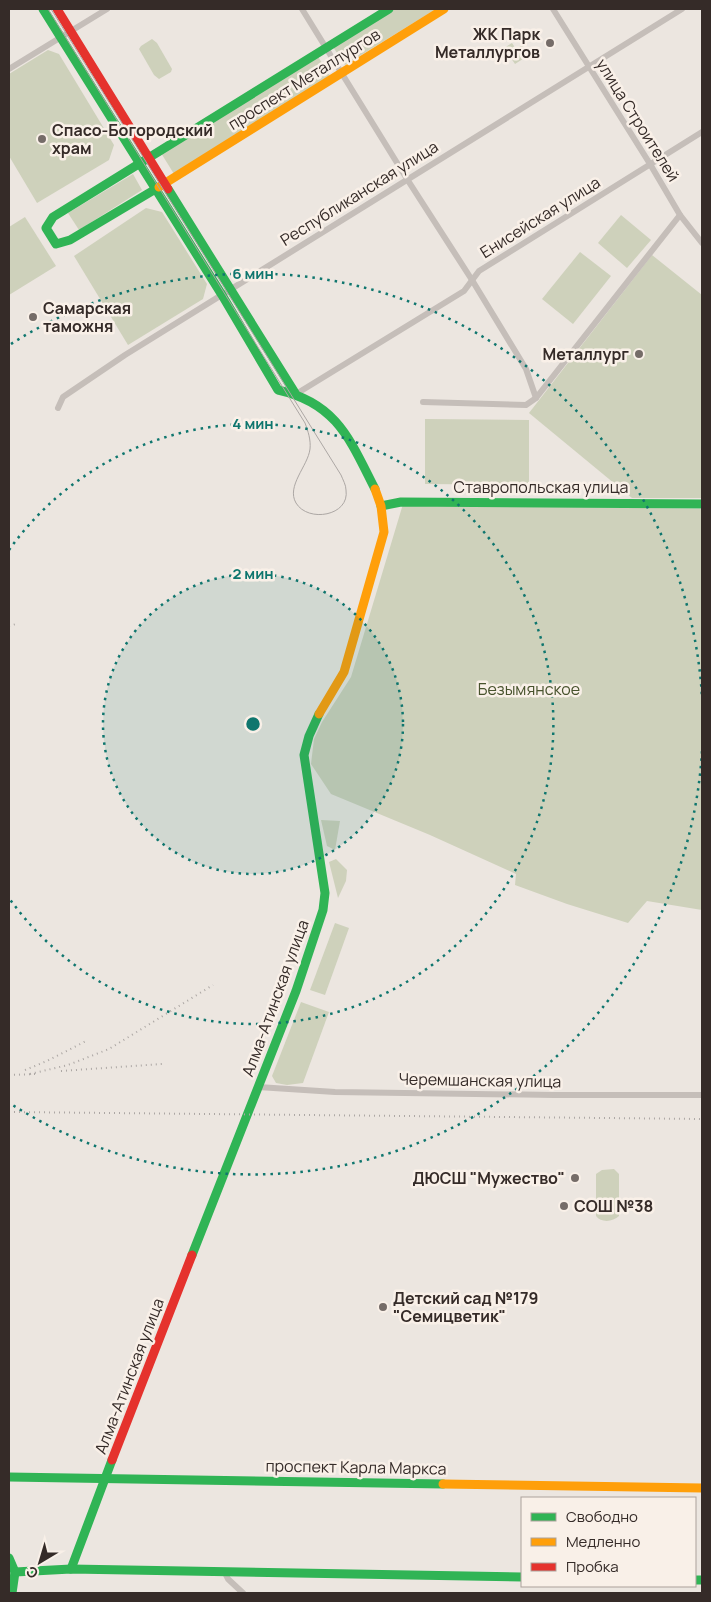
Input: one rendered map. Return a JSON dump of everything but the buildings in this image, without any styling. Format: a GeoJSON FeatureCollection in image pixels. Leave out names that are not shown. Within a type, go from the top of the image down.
{"type":"FeatureCollection","features":[{"type":"Feature","properties":{"kind":"street","name":"Алма-Атинская улица"},"geometry":{"type":"LineString","coordinates":[[43,9],[222,296],[278,390],[296,394],[322,408],[334,418],[354,448],[376,491],[381,506],[384,532],[344,672],[317,717],[304,755],[322,875],[323,910],[296,991],[116,1447],[71,1569]]}},
{"type":"Feature","properties":{"kind":"street","name":"Алма-Атинская улица"},"geometry":{"type":"LineString","coordinates":[[57,9],[296,394]]}},
{"type":"Feature","properties":{"kind":"street"},"geometry":{"type":"LineString","coordinates":[[9,69],[107,9]]}},
{"type":"Feature","properties":{"kind":"street"},"geometry":{"type":"LineString","coordinates":[[302,9],[526,368],[536,398]]}},
{"type":"Feature","properties":{"kind":"street","name":"проспект Металлургов"},"geometry":{"type":"LineString","coordinates":[[389,9],[53,217],[46,228],[56,244],[70,240],[165,183],[444,9]]}},
{"type":"Feature","properties":{"kind":"street","name":"улица Строителей"},"geometry":{"type":"LineString","coordinates":[[553,9],[680,215],[701,239]]}},
{"type":"Feature","properties":{"kind":"street","name":"Республиканская улица"},"geometry":{"type":"LineString","coordinates":[[58,408],[63,397],[125,356],[407,178],[682,9]]}},
{"type":"Feature","properties":{"kind":"street","name":"Енисейская улица"},"geometry":{"type":"LineString","coordinates":[[296,394],[464,292],[479,271],[702,132]]}},
{"type":"Feature","properties":{"kind":"street"},"geometry":{"type":"LineString","coordinates":[[423,402],[526,405],[536,398],[680,215]]}},
{"type":"Feature","properties":{"kind":"street","name":"Ставропольская улица"},"geometry":{"type":"LineString","coordinates":[[381,506],[401,502],[702,504]]}},
{"type":"Feature","properties":{"kind":"street","name":"Черемшанская улица"},"geometry":{"type":"LineString","coordinates":[[258,1087],[335,1092],[499,1095],[702,1095]]}},
{"type":"Feature","properties":{"kind":"street","name":"проспект Карла Маркса"},"geometry":{"type":"LineString","coordinates":[[9,1477],[702,1488]]}},
{"type":"Feature","properties":{"kind":"street"},"geometry":{"type":"LineString","coordinates":[[9,1558],[15,1572],[12,1593]]}},
{"type":"Feature","properties":{"kind":"street"},"geometry":{"type":"LineString","coordinates":[[15,1572],[71,1569],[521,1577]]}},
{"type":"Feature","properties":{"kind":"street"},"geometry":{"type":"LineString","coordinates":[[225,1573],[228,1579],[243,1593]]}},
{"type":"Feature","properties":{"kind":"green space"},"geometry":{"type":"Polygon","coordinates":[[[395,9],[436,9],[345,65],[333,47],[395,9]]]}},
{"type":"Feature","properties":{"kind":"green space"},"geometry":{"type":"Polygon","coordinates":[[[152,39],[157,43],[172,69],[171,72],[159,79],[154,75],[139,49],[152,39]]]}},
{"type":"Feature","properties":{"kind":"green space"},"geometry":{"type":"Polygon","coordinates":[[[512,43],[516,49],[522,45],[529,55],[515,64],[504,48],[512,43]]]}},
{"type":"Feature","properties":{"kind":"green space"},"geometry":{"type":"Polygon","coordinates":[[[48,50],[59,54],[114,145],[109,160],[37,203],[9,156],[9,74],[48,50]]]}},
{"type":"Feature","properties":{"kind":"green space"},"geometry":{"type":"Polygon","coordinates":[[[317,55],[330,76],[174,174],[161,153],[317,55]]]}},
{"type":"Feature","properties":{"kind":"green space"},"geometry":{"type":"Polygon","coordinates":[[[133,174],[142,190],[79,230],[68,213],[133,174]]]}},
{"type":"Feature","properties":{"kind":"green space"},"geometry":{"type":"Polygon","coordinates":[[[146,208],[162,212],[207,284],[203,299],[128,345],[74,256],[146,208]]]}},
{"type":"Feature","properties":{"kind":"green space"},"geometry":{"type":"Polygon","coordinates":[[[621,215],[651,240],[627,268],[598,243],[621,215]]]}},
{"type":"Feature","properties":{"kind":"green space"},"geometry":{"type":"Polygon","coordinates":[[[25,217],[56,266],[9,295],[9,227],[25,217]]]}},
{"type":"Feature","properties":{"kind":"green space"},"geometry":{"type":"Polygon","coordinates":[[[580,252],[611,276],[573,324],[542,299],[580,252]]]}},
{"type":"Feature","properties":{"kind":"green space","name":"Металлург"},"geometry":{"type":"Polygon","coordinates":[[[652,255],[702,295],[702,498],[632,498],[529,413],[652,255]]]}},
{"type":"Feature","properties":{"kind":"green space"},"geometry":{"type":"Polygon","coordinates":[[[425,419],[529,420],[529,485],[425,484],[425,419]]]}},
{"type":"Feature","properties":{"kind":"green space","name":"Безымянское"},"geometry":{"type":"Polygon","coordinates":[[[403,504],[702,509],[702,910],[647,901],[628,923],[567,904],[515,885],[516,874],[430,835],[331,794],[311,764],[314,739],[322,722],[351,677],[403,504]]]}},
{"type":"Feature","properties":{"kind":"green space"},"geometry":{"type":"Polygon","coordinates":[[[321,820],[340,821],[335,850],[327,846],[321,820]]]}},
{"type":"Feature","properties":{"kind":"green space"},"geometry":{"type":"Polygon","coordinates":[[[336,859],[347,870],[346,881],[338,898],[329,862],[336,859]]]}},
{"type":"Feature","properties":{"kind":"green space"},"geometry":{"type":"Polygon","coordinates":[[[335,923],[349,928],[325,995],[310,990],[335,923]]]}},
{"type":"Feature","properties":{"kind":"green space"},"geometry":{"type":"Polygon","coordinates":[[[301,1002],[329,1012],[303,1083],[287,1085],[276,1083],[272,1076],[301,1002]]]}},
{"type":"Feature","properties":{"kind":"green space"},"geometry":{"type":"Polygon","coordinates":[[[614,1169],[619,1174],[619,1216],[614,1220],[604,1221],[596,1216],[596,1174],[602,1170],[614,1169]]]}},
{"type":"Feature","properties":{"kind":"tram line"},"geometry":{"type":"LineString","coordinates":[[48,9],[305,423],[310,439],[310,449],[294,490],[296,503],[309,513],[318,515],[335,511],[342,506],[345,499],[346,488],[341,475],[51,9]]}},
{"type":"Feature","properties":{"kind":"railway"},"geometry":{"type":"LineString","coordinates":[[9,626],[16,624]]}},
{"type":"Feature","properties":{"kind":"railway"},"geometry":{"type":"LineString","coordinates":[[30,1074],[68,1065],[109,1049],[213,985]]}},
{"type":"Feature","properties":{"kind":"railway"},"geometry":{"type":"LineString","coordinates":[[25,1070],[88,1040]]}},
{"type":"Feature","properties":{"kind":"railway"},"geometry":{"type":"LineString","coordinates":[[61,1071],[162,1064]]}},
{"type":"Feature","properties":{"kind":"railway"},"geometry":{"type":"LineString","coordinates":[[9,1075],[36,1074]]}},
{"type":"Feature","properties":{"kind":"railway"},"geometry":{"type":"LineString","coordinates":[[9,1112],[702,1119]]}},
{"type":"Feature","properties":{"kind":"traffic: fast"},"geometry":{"type":"LineString","coordinates":[[43,9],[222,295],[278,390],[315,404],[328,414],[349,440],[375,489]]}},
{"type":"Feature","properties":{"kind":"traffic: fast"},"geometry":{"type":"LineString","coordinates":[[159,187],[70,240],[56,244],[46,228],[53,217],[389,9]]}},
{"type":"Feature","properties":{"kind":"traffic: fast"},"geometry":{"type":"LineString","coordinates":[[168,189],[295,393]]}},
{"type":"Feature","properties":{"kind":"traffic: fast"},"geometry":{"type":"LineString","coordinates":[[381,506],[401,502],[702,504]]}},
{"type":"Feature","properties":{"kind":"traffic: fast"},"geometry":{"type":"LineString","coordinates":[[192,1255],[296,991],[323,910],[325,893],[304,755],[309,736],[319,714]]}},
{"type":"Feature","properties":{"kind":"traffic: fast"},"geometry":{"type":"LineString","coordinates":[[71,1569],[112,1460]]}},
{"type":"Feature","properties":{"kind":"traffic: fast"},"geometry":{"type":"LineString","coordinates":[[9,1477],[443,1484]]}},
{"type":"Feature","properties":{"kind":"traffic: fast"},"geometry":{"type":"LineString","coordinates":[[9,1558],[15,1572],[12,1593]]}},
{"type":"Feature","properties":{"kind":"traffic: fast"},"geometry":{"type":"LineString","coordinates":[[15,1572],[71,1569],[521,1577]]}},
{"type":"Feature","properties":{"kind":"traffic: fast"},"geometry":{"type":"LineString","coordinates":[[696,1580],[702,1580]]}},
{"type":"Feature","properties":{"kind":"traffic: slow"},"geometry":{"type":"LineString","coordinates":[[159,187],[444,9]]}},
{"type":"Feature","properties":{"kind":"traffic: slow"},"geometry":{"type":"LineString","coordinates":[[319,714],[344,672],[384,532],[381,506],[375,489]]}},
{"type":"Feature","properties":{"kind":"traffic: slow"},"geometry":{"type":"LineString","coordinates":[[443,1484],[702,1488]]}},
{"type":"Feature","properties":{"kind":"traffic: jam"},"geometry":{"type":"LineString","coordinates":[[57,9],[168,189]]}},
{"type":"Feature","properties":{"kind":"traffic: jam"},"geometry":{"type":"LineString","coordinates":[[112,1460],[192,1255]]}},
{"type":"Feature","properties":{"kind":"place","name":"ЖК Парк Металлургов"},"geometry":{"type":"Point","coordinates":[550,43]}},
{"type":"Feature","properties":{"kind":"place","name":"Спасо-Богородский храм"},"geometry":{"type":"Point","coordinates":[42,139]}},
{"type":"Feature","properties":{"kind":"place","name":"Самарская таможня"},"geometry":{"type":"Point","coordinates":[33,317]}},
{"type":"Feature","properties":{"kind":"place","name":"Металлург"},"geometry":{"type":"Point","coordinates":[639,354]}},
{"type":"Feature","properties":{"kind":"place","name":"ДЮСШ \"Мужество\""},"geometry":{"type":"Point","coordinates":[575,1178]}},
{"type":"Feature","properties":{"kind":"place","name":"СОШ №38"},"geometry":{"type":"Point","coordinates":[564,1206]}},
{"type":"Feature","properties":{"kind":"place","name":"Детский сад №179 \"Семицветик\""},"geometry":{"type":"Point","coordinates":[383,1307]}}]}
